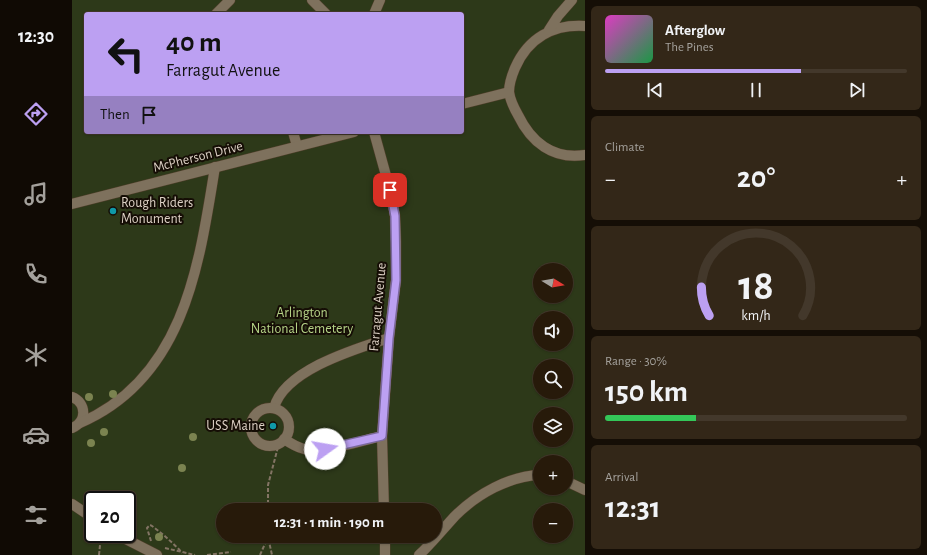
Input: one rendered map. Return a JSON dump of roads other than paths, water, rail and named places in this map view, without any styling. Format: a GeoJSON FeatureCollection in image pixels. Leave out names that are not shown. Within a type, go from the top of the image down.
{"type":"FeatureCollection","features":[{"type":"Feature","properties":{"kind":"lane"},"geometry":{"type":"LineString","coordinates":[[218,12],[230,0]]}},
{"type":"Feature","properties":{"kind":"lane"},"geometry":{"type":"LineString","coordinates":[[312,0],[324,12]]}},
{"type":"Feature","properties":{"kind":"lane"},"geometry":{"type":"LineString","coordinates":[[375,12],[380,0]]}},
{"type":"Feature","properties":{"kind":"lane"},"geometry":{"type":"LineString","coordinates":[[549,30],[558,16],[572,0]]}},
{"type":"Feature","properties":{"kind":"lane"},"geometry":{"type":"LineString","coordinates":[[585,26],[570,25],[549,30],[539,36],[518,61],[510,83],[509,92],[522,124],[530,136],[539,144],[563,155],[575,157],[585,155]]}},
{"type":"Feature","properties":{"kind":"lane"},"geometry":{"type":"LineString","coordinates":[[464,103],[509,92]]}},
{"type":"Feature","properties":{"kind":"lane"},"geometry":{"type":"LineString","coordinates":[[294,134],[297,146]]}},
{"type":"Feature","properties":{"kind":"lane","name":"McPherson Drive"},"geometry":{"type":"LineString","coordinates":[[72,204],[346,134]]}},
{"type":"Feature","properties":{"kind":"lane","name":"Farragut Avenue"},"geometry":{"type":"LineString","coordinates":[[375,134],[390,190],[395,216],[396,280],[389,338],[382,436],[384,503]]}},
{"type":"Feature","properties":{"kind":"lane"},"geometry":{"type":"LineString","coordinates":[[76,425],[111,407],[134,386],[152,367],[177,325],[186,304],[195,275],[206,223],[215,167]]}},
{"type":"Feature","properties":{"kind":"lane"},"geometry":{"type":"LineString","coordinates":[[274,408],[276,400],[283,389],[300,376],[326,362],[389,338]]}},
{"type":"Feature","properties":{"kind":"lane"},"geometry":{"type":"LineString","coordinates":[[72,397],[78,400],[83,409],[83,415],[76,425]]}},
{"type":"Feature","properties":{"kind":"lane"},"geometry":{"type":"LineString","coordinates":[[267,408],[274,408],[284,414],[287,419],[288,431],[282,441],[269,446],[257,442],[251,430],[252,418],[267,408]]}},
{"type":"Feature","properties":{"kind":"lane"},"geometry":{"type":"LineString","coordinates":[[282,441],[304,449],[325,449],[382,436]]}},
{"type":"Feature","properties":{"kind":"lane"},"geometry":{"type":"LineString","coordinates":[[419,555],[456,515],[473,501],[510,481],[533,476]]}},
{"type":"Feature","properties":{"kind":"lane"},"geometry":{"type":"LineString","coordinates":[[573,484],[585,490]]}},
{"type":"Feature","properties":{"kind":"lane"},"geometry":{"type":"LineString","coordinates":[[72,504],[84,512]]}},
{"type":"Feature","properties":{"kind":"lane"},"geometry":{"type":"LineString","coordinates":[[134,543],[157,555]]}},
{"type":"Feature","properties":{"kind":"lane"},"geometry":{"type":"LineString","coordinates":[[385,543],[385,555]]}},
{"type":"Feature","properties":{"kind":"place","name":"Rough Riders Monument"},"geometry":{"type":"Point","coordinates":[113,211]}},
{"type":"Feature","properties":{"kind":"place","name":"USS Maine"},"geometry":{"type":"Point","coordinates":[273,426]}},
{"type":"Feature","properties":{"kind":"park label","name":"Arlington National Cemetery"},"geometry":{"type":"Point","coordinates":[302,322]}}]}
